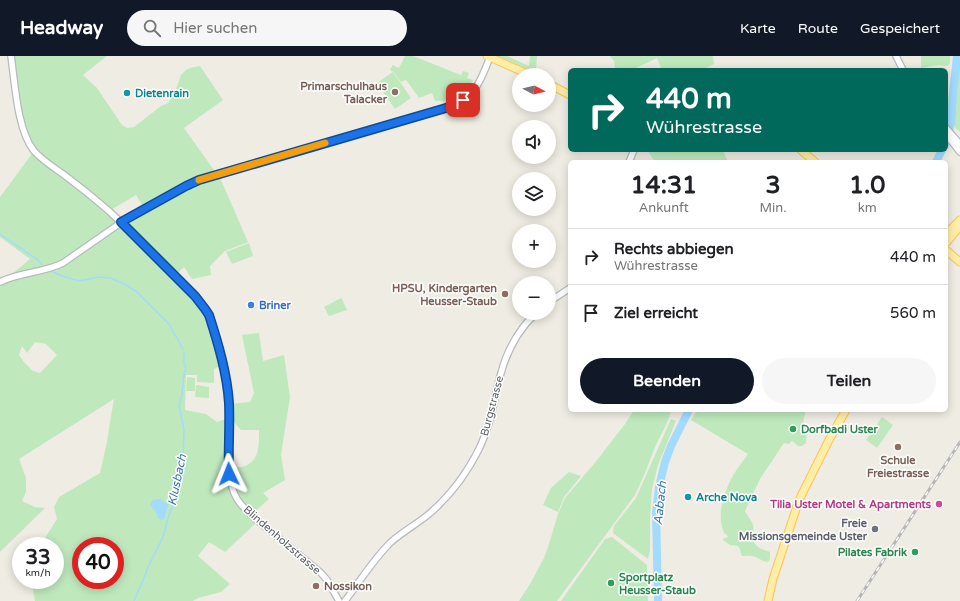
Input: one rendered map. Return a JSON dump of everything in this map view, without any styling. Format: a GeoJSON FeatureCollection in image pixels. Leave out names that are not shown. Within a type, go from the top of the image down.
{"type":"FeatureCollection","features":[{"type":"Feature","properties":{"kind":"main road"},"geometry":{"type":"LineString","coordinates":[[489,57],[514,68]]}},
{"type":"Feature","properties":{"kind":"main road"},"geometry":{"type":"LineString","coordinates":[[556,88],[568,94]]}},
{"type":"Feature","properties":{"kind":"main road"},"geometry":{"type":"LineString","coordinates":[[803,152],[813,160]]}},
{"type":"Feature","properties":{"kind":"main road"},"geometry":{"type":"LineString","coordinates":[[948,232],[960,220]]}},
{"type":"Feature","properties":{"kind":"main road"},"geometry":{"type":"LineString","coordinates":[[948,239],[960,226]]}},
{"type":"Feature","properties":{"kind":"main road"},"geometry":{"type":"LineString","coordinates":[[948,253],[960,262]]}},
{"type":"Feature","properties":{"kind":"main road"},"geometry":{"type":"LineString","coordinates":[[768,601],[773,579],[799,500],[845,412]]}},
{"type":"Feature","properties":{"kind":"street","name":"Blindenholzstrasse"},"geometry":{"type":"LineString","coordinates":[[11,56],[21,121],[28,141],[34,151],[47,163],[99,202],[121,222],[195,296],[209,315],[227,382],[230,418],[229,474],[237,499],[251,515],[321,574],[330,584],[339,601]]}},
{"type":"Feature","properties":{"kind":"street"},"geometry":{"type":"LineString","coordinates":[[896,56],[902,68]]}},
{"type":"Feature","properties":{"kind":"street"},"geometry":{"type":"LineString","coordinates":[[0,282],[17,275],[50,269],[63,263],[121,222],[199,180],[457,104],[467,98],[476,88],[482,78],[489,57]]}},
{"type":"Feature","properties":{"kind":"street"},"geometry":{"type":"LineString","coordinates":[[948,134],[960,144]]}},
{"type":"Feature","properties":{"kind":"street"},"geometry":{"type":"LineString","coordinates":[[952,138],[960,152]]}},
{"type":"Feature","properties":{"kind":"street"},"geometry":{"type":"LineString","coordinates":[[556,297],[568,289]]}},
{"type":"Feature","properties":{"kind":"street","name":"Burgstrasse"},"geometry":{"type":"LineString","coordinates":[[345,601],[385,549],[399,536],[434,509],[453,490],[462,478],[474,458],[486,432],[490,421],[500,374],[507,355],[513,343],[530,320]]}},
{"type":"Feature","properties":{"kind":"green space"},"geometry":{"type":"Polygon","coordinates":[[[11,56],[107,56],[83,75],[97,88],[122,125],[127,128],[134,127],[161,106],[168,103],[174,95],[181,75],[190,68],[200,66],[223,100],[184,128],[221,180],[248,242],[225,251],[210,266],[211,275],[192,279],[184,267],[175,276],[205,309],[223,365],[214,369],[214,383],[197,382],[197,375],[186,375],[185,410],[206,414],[217,422],[229,418],[229,404],[250,402],[254,393],[242,335],[259,333],[263,361],[284,355],[290,397],[281,455],[285,480],[263,493],[269,499],[251,515],[258,521],[225,552],[209,542],[198,556],[230,584],[221,592],[198,598],[193,601],[35,601],[33,589],[64,589],[64,537],[46,537],[57,519],[54,507],[59,497],[100,473],[114,399],[19,459],[26,478],[26,492],[22,501],[35,507],[45,508],[15,537],[12,537],[12,540],[0,552],[0,282],[5,280],[30,259],[0,237],[0,197],[34,151],[24,132],[11,56]],[[136,195],[109,211],[121,222],[144,208],[136,195]],[[35,342],[27,353],[22,346],[19,355],[33,371],[40,373],[57,355],[46,344],[35,342]],[[230,418],[229,467],[242,467],[254,460],[256,456],[258,451],[259,430],[241,430],[230,418]]]}},
{"type":"Feature","properties":{"kind":"green space"},"geometry":{"type":"Polygon","coordinates":[[[405,56],[413,56],[461,75],[463,71],[469,73],[467,78],[473,80],[461,94],[452,99],[435,101],[432,93],[419,98],[407,81],[405,80],[401,82],[390,69],[392,65],[399,68],[405,56]]]}},
{"type":"Feature","properties":{"kind":"green space"},"geometry":{"type":"Polygon","coordinates":[[[498,56],[507,56],[529,66],[530,56],[537,56],[536,68],[526,68],[498,56]]]}},
{"type":"Feature","properties":{"kind":"green space"},"geometry":{"type":"Polygon","coordinates":[[[610,56],[713,56],[714,64],[706,68],[661,68],[657,58],[636,68],[615,68],[614,61],[610,56]]]}},
{"type":"Feature","properties":{"kind":"green space"},"geometry":{"type":"Polygon","coordinates":[[[921,56],[950,56],[950,63],[948,66],[938,65],[921,68],[921,56]]]}},
{"type":"Feature","properties":{"kind":"green space"},"geometry":{"type":"Polygon","coordinates":[[[960,56],[960,132],[948,121],[948,97],[955,95],[960,56]]]}},
{"type":"Feature","properties":{"kind":"green space"},"geometry":{"type":"Polygon","coordinates":[[[393,72],[411,98],[395,109],[377,83],[393,72]]]}},
{"type":"Feature","properties":{"kind":"green space"},"geometry":{"type":"Polygon","coordinates":[[[649,152],[724,152],[727,160],[654,160],[649,152]]]}},
{"type":"Feature","properties":{"kind":"green space"},"geometry":{"type":"Polygon","coordinates":[[[249,243],[253,256],[232,264],[226,252],[249,243]]]}},
{"type":"Feature","properties":{"kind":"green space"},"geometry":{"type":"Polygon","coordinates":[[[341,298],[347,310],[329,316],[324,307],[341,298]]]}},
{"type":"Feature","properties":{"kind":"green space"},"geometry":{"type":"Polygon","coordinates":[[[187,377],[195,378],[195,391],[186,391],[187,377]]]}},
{"type":"Feature","properties":{"kind":"green space"},"geometry":{"type":"Polygon","coordinates":[[[196,385],[209,387],[209,398],[195,397],[196,385]]]}},
{"type":"Feature","properties":{"kind":"green space"},"geometry":{"type":"Polygon","coordinates":[[[633,412],[670,412],[635,495],[557,601],[519,601],[544,558],[558,514],[565,498],[625,424],[633,412]]]}},
{"type":"Feature","properties":{"kind":"green space"},"geometry":{"type":"Polygon","coordinates":[[[696,412],[806,412],[803,422],[807,429],[806,443],[802,446],[798,446],[792,441],[789,444],[784,443],[760,479],[745,511],[752,521],[754,542],[760,548],[770,552],[770,559],[768,562],[752,556],[742,556],[739,547],[730,545],[723,540],[728,537],[724,533],[721,518],[724,495],[734,474],[748,454],[691,420],[696,412]]]}},
{"type":"Feature","properties":{"kind":"green space"},"geometry":{"type":"Polygon","coordinates":[[[882,417],[893,425],[877,448],[866,440],[882,417]]]}},
{"type":"Feature","properties":{"kind":"green space"},"geometry":{"type":"Polygon","coordinates":[[[671,419],[676,421],[658,465],[652,489],[650,551],[648,559],[613,533],[614,526],[636,498],[671,419]]]}},
{"type":"Feature","properties":{"kind":"green space"},"geometry":{"type":"Polygon","coordinates":[[[569,472],[581,476],[564,497],[558,512],[543,505],[551,488],[569,472]]]}},
{"type":"Feature","properties":{"kind":"green space","name":"Sportplatz Heusser-Staub"},"geometry":{"type":"Polygon","coordinates":[[[612,537],[647,565],[648,601],[561,601],[605,539],[612,537]]]}},
{"type":"Feature","properties":{"kind":"water"},"geometry":{"type":"Polygon","coordinates":[[[160,499],[169,504],[164,519],[161,520],[158,518],[156,512],[150,504],[153,500],[160,499]]]}},
{"type":"Feature","properties":{"kind":"waterway","name":"Aabach"},"geometry":{"type":"LineString","coordinates":[[948,135],[957,56]]}},
{"type":"Feature","properties":{"kind":"waterway","name":"Aabach"},"geometry":{"type":"LineString","coordinates":[[937,160],[941,152]]}},
{"type":"Feature","properties":{"kind":"waterway","name":"Klusbach"},"geometry":{"type":"LineString","coordinates":[[0,234],[38,260],[43,266]]}},
{"type":"Feature","properties":{"kind":"waterway","name":"Klusbach"},"geometry":{"type":"LineString","coordinates":[[53,272],[80,281],[98,277],[111,278],[126,285],[137,292],[169,324],[183,349]]}},
{"type":"Feature","properties":{"kind":"waterway","name":"Klusbach"},"geometry":{"type":"LineString","coordinates":[[134,601],[148,567],[163,537],[175,500],[176,486],[183,462],[184,430],[179,405],[186,368],[184,364],[184,352]]}},
{"type":"Feature","properties":{"kind":"waterway","name":"Aabach"},"geometry":{"type":"LineString","coordinates":[[658,601],[656,513],[659,487],[665,462],[671,446],[688,412]]}},
{"type":"Feature","properties":{"kind":"railway"},"geometry":{"type":"LineString","coordinates":[[857,601],[960,442]]}},
{"type":"Feature","properties":{"kind":"slow traffic"},"geometry":{"type":"LineString","coordinates":[[199,180],[325,143]]}},
{"type":"Feature","properties":{"kind":"place","name":"Primarschulhaus Talacker"},"geometry":{"type":"Point","coordinates":[395,92]}},
{"type":"Feature","properties":{"kind":"place","name":"Dietenrain"},"geometry":{"type":"Point","coordinates":[127,93]}},
{"type":"Feature","properties":{"kind":"place","name":"HPSU, Kindergarten Heusser-Staub"},"geometry":{"type":"Point","coordinates":[505,294]}},
{"type":"Feature","properties":{"kind":"place","name":"Briner"},"geometry":{"type":"Point","coordinates":[251,305]}},
{"type":"Feature","properties":{"kind":"place","name":"Dorfbadi Uster"},"geometry":{"type":"Point","coordinates":[793,429]}},
{"type":"Feature","properties":{"kind":"place","name":"Schule Freiestrasse"},"geometry":{"type":"Point","coordinates":[898,447]}},
{"type":"Feature","properties":{"kind":"place","name":"Arche Nova"},"geometry":{"type":"Point","coordinates":[688,497]}},
{"type":"Feature","properties":{"kind":"place","name":"Tilia Uster Motel & Apartments"},"geometry":{"type":"Point","coordinates":[939,504]}},
{"type":"Feature","properties":{"kind":"place","name":"Freie Missionsgemeinde Uster"},"geometry":{"type":"Point","coordinates":[875,529]}},
{"type":"Feature","properties":{"kind":"place","name":"Pilates Fabrik"},"geometry":{"type":"Point","coordinates":[915,552]}},
{"type":"Feature","properties":{"kind":"place","name":"Sportplatz Heusser-Staub"},"geometry":{"type":"Point","coordinates":[611,583]}},
{"type":"Feature","properties":{"kind":"place","name":"Nossikon"},"geometry":{"type":"Point","coordinates":[316,586]}},
{"type":"Feature","properties":{"kind":"route"},"geometry":{"type":"LineString","coordinates":[[229,474],[230,418],[227,382],[209,315],[195,296],[121,222],[199,180],[446,108],[463,100]]}}]}
